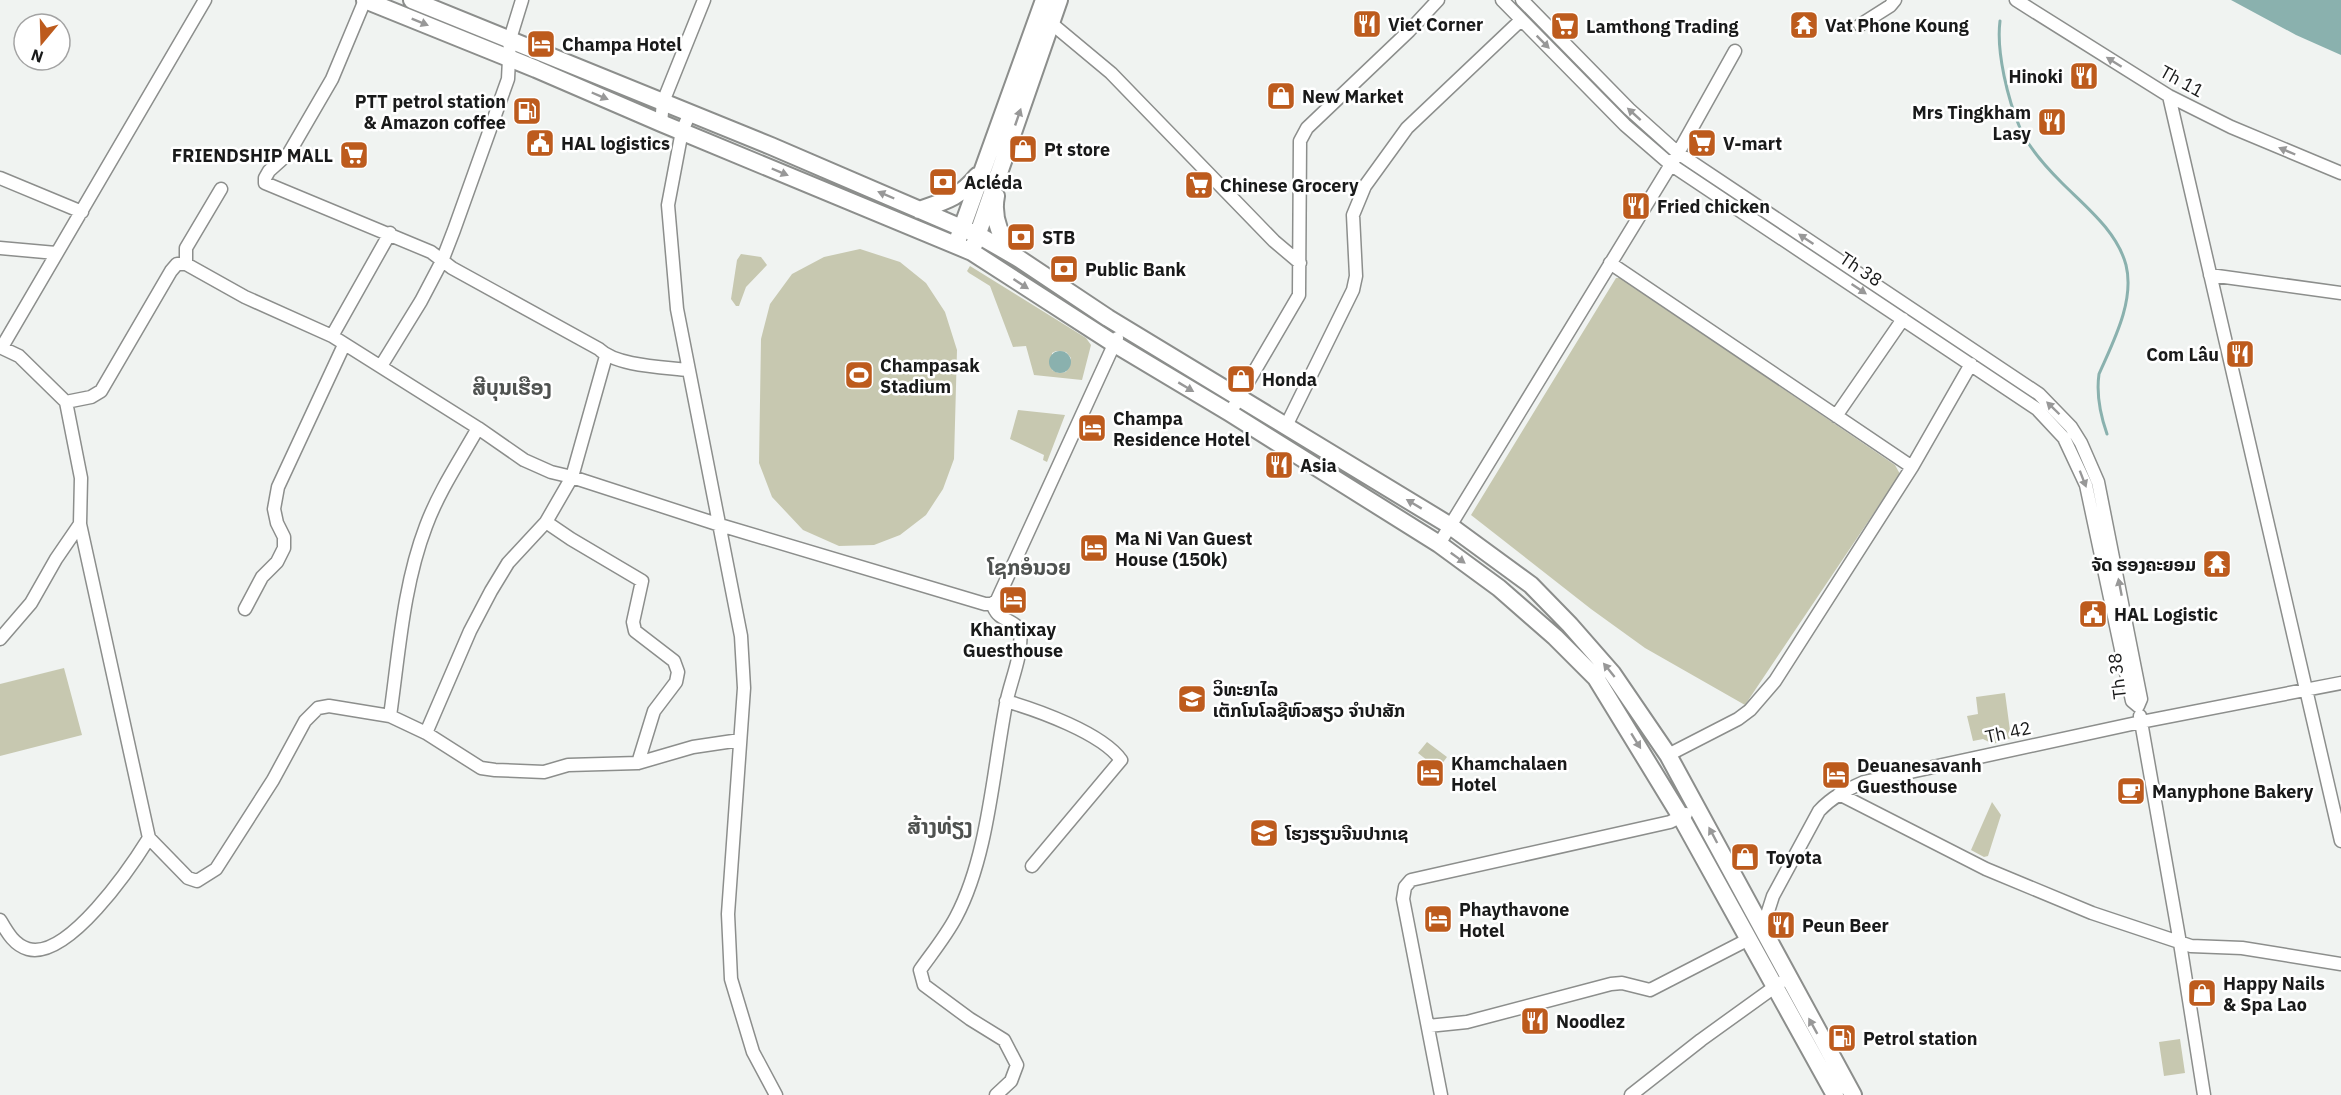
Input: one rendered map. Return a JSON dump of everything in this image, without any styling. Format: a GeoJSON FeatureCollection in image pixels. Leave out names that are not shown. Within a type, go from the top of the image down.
{"type":"FeatureCollection","features":[{"type":"Feature","properties":{"kind":"highway"},"geometry":{"type":"LineString","coordinates":[[365,0],[964,248],[1113,343],[1230,413],[1439,544],[1499,588],[1555,637],[1596,678],[1681,817],[1749,939],[1781,982],[1852,1095]]}},
{"type":"Feature","properties":{"kind":"highway"},"geometry":{"type":"LineString","coordinates":[[412,0],[690,113],[978,235],[1014,255],[1239,398],[1449,525],[1531,585],[1612,673],[1668,755],[1763,927],[1776,958],[1781,982],[1835,1095]]}},
{"type":"Feature","properties":{"kind":"highway"},"geometry":{"type":"LineString","coordinates":[[1044,0],[1044,21]]}},
{"type":"Feature","properties":{"kind":"highway"},"geometry":{"type":"LineString","coordinates":[[964,248],[978,235],[993,166],[1044,21],[1059,0]]}},
{"type":"Feature","properties":{"kind":"highway"},"geometry":{"type":"LineString","coordinates":[[919,210],[952,199],[993,166]]}},
{"type":"Feature","properties":{"kind":"highway"},"geometry":{"type":"LineString","coordinates":[[964,248],[962,228],[993,166]]}},
{"type":"Feature","properties":{"kind":"highway"},"geometry":{"type":"LineString","coordinates":[[993,166],[993,209],[1002,239],[1014,255]]}},
{"type":"Feature","properties":{"kind":"street"},"geometry":{"type":"LineString","coordinates":[[205,0],[1,347],[19,356],[66,402],[81,478],[80,524],[149,838],[188,878],[197,881],[206,877],[216,869],[273,780],[310,714],[318,708],[329,706],[390,716],[426,733],[481,768],[495,770],[544,772],[568,765],[638,763],[693,747],[740,740]]}},
{"type":"Feature","properties":{"kind":"street"},"geometry":{"type":"LineString","coordinates":[[365,0],[332,79],[289,153],[269,171],[265,183],[390,233],[431,252],[442,261],[599,349],[606,356],[650,366],[688,370]]}},
{"type":"Feature","properties":{"kind":"street"},"geometry":{"type":"LineString","coordinates":[[381,366],[421,301],[442,261],[508,80],[510,39],[522,0]]}},
{"type":"Feature","properties":{"kind":"street"},"geometry":{"type":"LineString","coordinates":[[661,123],[663,102],[704,0]]}},
{"type":"Feature","properties":{"kind":"street","name":"Th 38"},"geometry":{"type":"LineString","coordinates":[[1502,0],[1625,125],[1670,164],[2037,409],[2064,438],[2086,485],[2132,701],[2138,706],[2142,722],[2204,1095]]}},
{"type":"Feature","properties":{"kind":"street","name":"Th 38"},"geometry":{"type":"LineString","coordinates":[[1522,0],[1629,109],[1678,153],[2038,394],[2071,427],[2081,443],[2098,482],[2141,699],[2138,706]]}},
{"type":"Feature","properties":{"kind":"street"},"geometry":{"type":"LineString","coordinates":[[1860,25],[1890,6],[1895,0]]}},
{"type":"Feature","properties":{"kind":"street","name":"Th 11"},"geometry":{"type":"LineString","coordinates":[[2016,0],[2169,96],[2231,127],[2341,173]]}},
{"type":"Feature","properties":{"kind":"street"},"geometry":{"type":"LineString","coordinates":[[1230,413],[1299,295],[1300,141],[1307,128],[1409,31],[1430,2]]}},
{"type":"Feature","properties":{"kind":"street"},"geometry":{"type":"LineString","coordinates":[[1286,426],[1353,290],[1356,276],[1353,215],[1365,186],[1407,128],[1521,20]]}},
{"type":"Feature","properties":{"kind":"street"},"geometry":{"type":"LineString","coordinates":[[1044,21],[1111,73],[1274,241],[1300,264]]}},
{"type":"Feature","properties":{"kind":"street"},"geometry":{"type":"LineString","coordinates":[[1439,544],[1678,153],[1735,51]]}},
{"type":"Feature","properties":{"kind":"street"},"geometry":{"type":"LineString","coordinates":[[2169,96],[2341,841]]}},
{"type":"Feature","properties":{"kind":"street"},"geometry":{"type":"LineString","coordinates":[[690,113],[682,131],[668,205],[677,309],[741,636],[744,688],[728,914],[731,979],[753,1052],[776,1095]]}},
{"type":"Feature","properties":{"kind":"street"},"geometry":{"type":"LineString","coordinates":[[0,178],[82,212]]}},
{"type":"Feature","properties":{"kind":"street"},"geometry":{"type":"LineString","coordinates":[[186,264],[186,248],[221,189]]}},
{"type":"Feature","properties":{"kind":"street"},"geometry":{"type":"LineString","coordinates":[[332,336],[390,233]]}},
{"type":"Feature","properties":{"kind":"street"},"geometry":{"type":"LineString","coordinates":[[0,248],[56,253]]}},
{"type":"Feature","properties":{"kind":"street"},"geometry":{"type":"LineString","coordinates":[[1610,263],[1912,467]]}},
{"type":"Feature","properties":{"kind":"street"},"geometry":{"type":"LineString","coordinates":[[66,402],[91,397],[101,391],[171,271],[177,264],[186,264],[245,297],[332,336],[478,428],[524,460],[551,472],[720,525],[985,604],[992,604],[997,600],[1113,343],[1125,327]]}},
{"type":"Feature","properties":{"kind":"street"},"geometry":{"type":"LineString","coordinates":[[2210,275],[2341,293]]}},
{"type":"Feature","properties":{"kind":"street"},"geometry":{"type":"LineString","coordinates":[[1836,416],[1903,319]]}},
{"type":"Feature","properties":{"kind":"street"},"geometry":{"type":"LineString","coordinates":[[245,609],[262,577],[277,562],[284,548],[285,537],[277,523],[274,509],[278,486],[344,345]]}},
{"type":"Feature","properties":{"kind":"street"},"geometry":{"type":"LineString","coordinates":[[426,733],[470,631],[491,591],[515,555],[546,522],[572,477],[606,356]]}},
{"type":"Feature","properties":{"kind":"street"},"geometry":{"type":"LineString","coordinates":[[1668,755],[1738,719],[1750,710],[1775,681],[1912,467],[1971,364]]}},
{"type":"Feature","properties":{"kind":"street"},"geometry":{"type":"LineString","coordinates":[[390,716],[405,604],[420,543],[430,515],[478,428]]}},
{"type":"Feature","properties":{"kind":"street"},"geometry":{"type":"LineString","coordinates":[[546,522],[642,581],[633,622],[635,631],[674,660],[678,672],[676,682],[654,711],[638,763]]}},
{"type":"Feature","properties":{"kind":"street"},"geometry":{"type":"LineString","coordinates":[[0,639],[31,603],[56,559],[80,524]]}},
{"type":"Feature","properties":{"kind":"street"},"geometry":{"type":"LineString","coordinates":[[992,604],[998,615],[1015,625],[1020,633],[976,868],[956,918],[920,970],[924,985],[970,1019],[1004,1040],[1017,1065],[1011,1081],[996,1095]]}},
{"type":"Feature","properties":{"kind":"street","name":"Th 42"},"geometry":{"type":"LineString","coordinates":[[1763,927],[1773,896],[1819,811],[1829,800],[1864,782],[2142,722],[2341,683]]}},
{"type":"Feature","properties":{"kind":"street"},"geometry":{"type":"LineString","coordinates":[[1006,701],[1038,710],[1086,733],[1121,760],[1032,866]]}},
{"type":"Feature","properties":{"kind":"street"},"geometry":{"type":"LineString","coordinates":[[1839,794],[1986,869],[2092,913],[2180,943],[2191,946],[2242,948],[2341,964]]}},
{"type":"Feature","properties":{"kind":"street"},"geometry":{"type":"LineString","coordinates":[[1441,1095],[1403,899],[1407,884],[1411,880],[1670,822],[1698,808]]}},
{"type":"Feature","properties":{"kind":"street"},"geometry":{"type":"LineString","coordinates":[[0,920],[8,935],[27,948],[44,948],[68,935],[93,915],[138,857],[149,838]]}},
{"type":"Feature","properties":{"kind":"street"},"geometry":{"type":"LineString","coordinates":[[1428,1026],[1467,1022],[1611,984],[1650,990],[1749,939]]}},
{"type":"Feature","properties":{"kind":"street"},"geometry":{"type":"LineString","coordinates":[[1630,1095],[1781,982]]}},
{"type":"Feature","properties":{"kind":"green space","name":"Champasak Stadium"},"geometry":{"type":"Polygon","coordinates":[[[860,249],[900,262],[926,283],[945,312],[957,350],[954,459],[943,489],[926,515],[900,535],[874,545],[839,546],[803,530],[772,497],[759,463],[761,339],[770,304],[792,274],[824,257],[860,249]]]}},
{"type":"Feature","properties":{"kind":"green space"},"geometry":{"type":"Polygon","coordinates":[[[741,254],[761,257],[767,265],[746,287],[739,306],[736,306],[731,299],[737,260],[741,254]]]}},
{"type":"Feature","properties":{"kind":"green space"},"geometry":{"type":"Polygon","coordinates":[[[970,266],[1086,338],[1091,345],[1082,380],[1034,375],[1026,346],[1013,347],[990,286],[967,271],[970,266]],[[1066,352],[1052,353],[1052,370],[1058,373],[1066,372],[1071,358],[1066,352]]]}},
{"type":"Feature","properties":{"kind":"green space"},"geometry":{"type":"Polygon","coordinates":[[[1616,278],[1621,278],[1895,465],[1900,474],[1745,705],[1645,648],[1591,609],[1471,515],[1616,278]]]}},
{"type":"Feature","properties":{"kind":"green space"},"geometry":{"type":"Polygon","coordinates":[[[1018,410],[1065,415],[1047,462],[1043,460],[1044,455],[1010,439],[1018,410]]]}},
{"type":"Feature","properties":{"kind":"green space"},"geometry":{"type":"Polygon","coordinates":[[[64,668],[82,735],[0,756],[0,684],[64,668]]]}},
{"type":"Feature","properties":{"kind":"green space"},"geometry":{"type":"Polygon","coordinates":[[[2005,693],[2011,738],[1993,744],[1983,739],[1973,741],[1967,716],[1978,714],[1976,697],[2005,693]]]}},
{"type":"Feature","properties":{"kind":"green space"},"geometry":{"type":"Polygon","coordinates":[[[1427,742],[1447,757],[1438,769],[1418,753],[1427,742]]]}},
{"type":"Feature","properties":{"kind":"green space"},"geometry":{"type":"Polygon","coordinates":[[[1992,802],[2001,815],[1988,856],[1984,857],[1971,850],[1992,802]]]}},
{"type":"Feature","properties":{"kind":"green space"},"geometry":{"type":"Polygon","coordinates":[[[2180,1039],[2185,1073],[2164,1076],[2159,1042],[2180,1039]]]}},
{"type":"Feature","properties":{"kind":"water"},"geometry":{"type":"Polygon","coordinates":[[[2231,0],[2341,0],[2341,55],[2296,35],[2231,0]]]}},
{"type":"Feature","properties":{"kind":"water"},"geometry":{"type":"Polygon","coordinates":[[[1060,351],[1068,354],[1071,362],[1068,370],[1060,373],[1052,370],[1049,362],[1052,354],[1060,351]]]}},
{"type":"Feature","properties":{"kind":"waterway"},"geometry":{"type":"LineString","coordinates":[[2000,21],[2000,47],[2004,76],[2011,104],[2023,135],[2044,164],[2108,230],[2122,253],[2126,265],[2128,293],[2125,307],[2099,374],[2099,404],[2107,434]]}},
{"type":"Feature","properties":{"kind":"place","name":"Viet Corner"},"geometry":{"type":"Point","coordinates":[1367,24]}},
{"type":"Feature","properties":{"kind":"place","name":"Vat Phone Koung"},"geometry":{"type":"Point","coordinates":[1804,25]}},
{"type":"Feature","properties":{"kind":"place","name":"Lamthong Trading"},"geometry":{"type":"Point","coordinates":[1565,26]}},
{"type":"Feature","properties":{"kind":"place","name":"Champa Hotel"},"geometry":{"type":"Point","coordinates":[541,44]}},
{"type":"Feature","properties":{"kind":"place","name":"Hinoki"},"geometry":{"type":"Point","coordinates":[2084,76]}},
{"type":"Feature","properties":{"kind":"place","name":"New Market"},"geometry":{"type":"Point","coordinates":[1281,96]}},
{"type":"Feature","properties":{"kind":"place","name":"PTT petrol station & Amazon coffee"},"geometry":{"type":"Point","coordinates":[527,111]}},
{"type":"Feature","properties":{"kind":"place","name":"Mrs Tingkham Lasy"},"geometry":{"type":"Point","coordinates":[2052,122]}},
{"type":"Feature","properties":{"kind":"place","name":"HAL logistics"},"geometry":{"type":"Point","coordinates":[540,143]}},
{"type":"Feature","properties":{"kind":"place","name":"V-mart"},"geometry":{"type":"Point","coordinates":[1702,143]}},
{"type":"Feature","properties":{"kind":"place","name":"Pt store"},"geometry":{"type":"Point","coordinates":[1023,149]}},
{"type":"Feature","properties":{"kind":"place","name":"FRIENDSHIP MALL"},"geometry":{"type":"Point","coordinates":[354,155]}},
{"type":"Feature","properties":{"kind":"place","name":"Acléda"},"geometry":{"type":"Point","coordinates":[943,182]}},
{"type":"Feature","properties":{"kind":"place","name":"Chinese Grocery"},"geometry":{"type":"Point","coordinates":[1199,185]}},
{"type":"Feature","properties":{"kind":"place","name":"Fried chicken"},"geometry":{"type":"Point","coordinates":[1636,206]}},
{"type":"Feature","properties":{"kind":"place","name":"STB"},"geometry":{"type":"Point","coordinates":[1021,237]}},
{"type":"Feature","properties":{"kind":"place","name":"Public Bank"},"geometry":{"type":"Point","coordinates":[1064,269]}},
{"type":"Feature","properties":{"kind":"place","name":"Com Lâu"},"geometry":{"type":"Point","coordinates":[2240,354]}},
{"type":"Feature","properties":{"kind":"place","name":"Champasak Stadium"},"geometry":{"type":"Point","coordinates":[859,375]}},
{"type":"Feature","properties":{"kind":"place","name":"Honda"},"geometry":{"type":"Point","coordinates":[1241,379]}},
{"type":"Feature","properties":{"kind":"place","name":"Champa Residence Hotel"},"geometry":{"type":"Point","coordinates":[1092,428]}},
{"type":"Feature","properties":{"kind":"place","name":"Asia"},"geometry":{"type":"Point","coordinates":[1279,465]}},
{"type":"Feature","properties":{"kind":"place","name":"Ma Ni Van Guest House (150k)"},"geometry":{"type":"Point","coordinates":[1094,548]}},
{"type":"Feature","properties":{"kind":"place","name":"ຈັດ ຮອງຄະຍອມ"},"geometry":{"type":"Point","coordinates":[2217,564]}},
{"type":"Feature","properties":{"kind":"place","name":"Khantixay Guesthouse"},"geometry":{"type":"Point","coordinates":[1013,600]}},
{"type":"Feature","properties":{"kind":"place","name":"HAL Logistic"},"geometry":{"type":"Point","coordinates":[2093,614]}},
{"type":"Feature","properties":{"kind":"place","name":"ວິທະຍາໄລ ເຕັກໂນໂລຊີຫົວສຽວ ຈຳປາສັກ"},"geometry":{"type":"Point","coordinates":[1192,699]}},
{"type":"Feature","properties":{"kind":"place","name":"Khamchalaen Hotel"},"geometry":{"type":"Point","coordinates":[1430,773]}},
{"type":"Feature","properties":{"kind":"place","name":"Deuanesavanh Guesthouse"},"geometry":{"type":"Point","coordinates":[1836,775]}},
{"type":"Feature","properties":{"kind":"place","name":"Manyphone Bakery"},"geometry":{"type":"Point","coordinates":[2131,791]}},
{"type":"Feature","properties":{"kind":"place","name":"ໂຮງຮຽນຈີນປາກເຊ"},"geometry":{"type":"Point","coordinates":[1264,833]}},
{"type":"Feature","properties":{"kind":"place","name":"Toyota"},"geometry":{"type":"Point","coordinates":[1745,857]}},
{"type":"Feature","properties":{"kind":"place","name":"Phaythavone Hotel"},"geometry":{"type":"Point","coordinates":[1438,919]}},
{"type":"Feature","properties":{"kind":"place","name":"Peun Beer"},"geometry":{"type":"Point","coordinates":[1781,925]}},
{"type":"Feature","properties":{"kind":"place","name":"Happy Nails & Spa Lao"},"geometry":{"type":"Point","coordinates":[2202,993]}},
{"type":"Feature","properties":{"kind":"place","name":"Noodlez"},"geometry":{"type":"Point","coordinates":[1535,1021]}},
{"type":"Feature","properties":{"kind":"place","name":"Petrol station"},"geometry":{"type":"Point","coordinates":[1842,1038]}},
{"type":"Feature","properties":{"kind":"district","name":"ສີບຸນເຮືອງ"},"geometry":{"type":"Point","coordinates":[512,387]}},
{"type":"Feature","properties":{"kind":"district","name":"ໂຊກອໍນວຍ"},"geometry":{"type":"Point","coordinates":[1029,567]}},
{"type":"Feature","properties":{"kind":"district","name":"ສ້າງທ່ຽງ"},"geometry":{"type":"Point","coordinates":[940,826]}}]}
